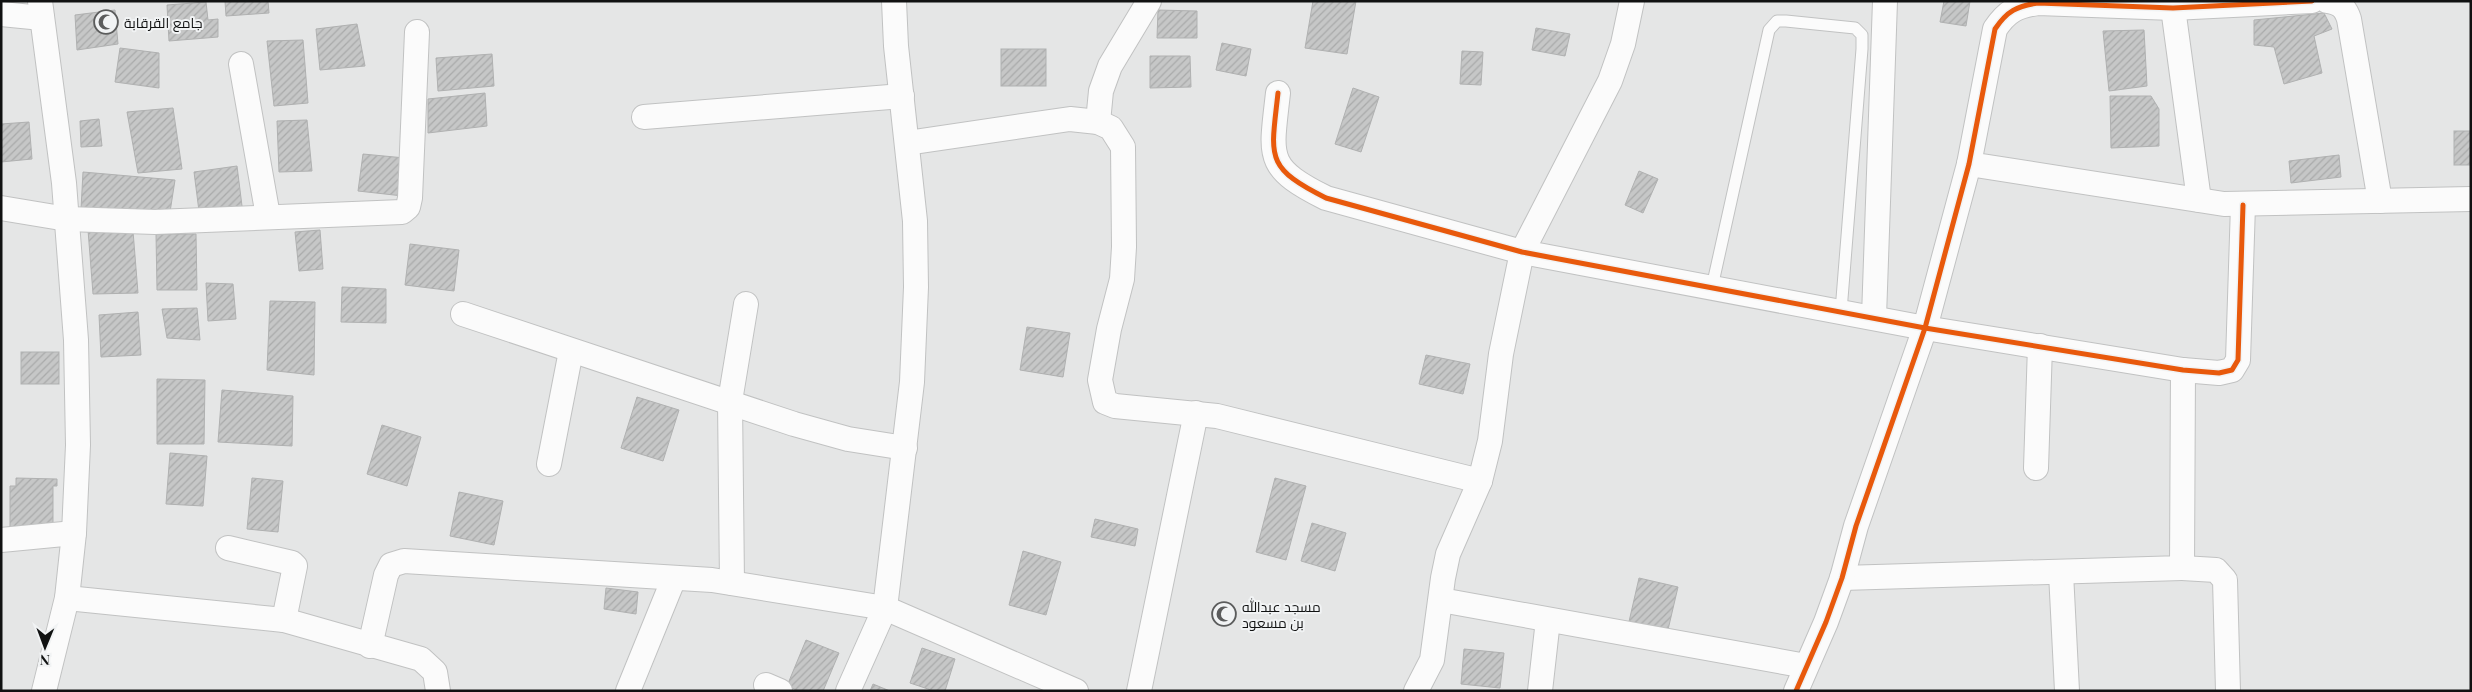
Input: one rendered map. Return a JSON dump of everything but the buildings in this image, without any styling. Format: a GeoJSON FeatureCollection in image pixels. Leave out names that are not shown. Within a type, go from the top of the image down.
{"type":"FeatureCollection","features":[{"type":"Feature","properties":{"kind":"street"},"geometry":{"type":"LineString","coordinates":[[848,691],[885,608],[912,382],[916,287],[914,221],[894,1]]}},
{"type":"Feature","properties":{"kind":"street"},"geometry":{"type":"LineString","coordinates":[[1098,122],[1101,91],[1110,66],[1149,1]]}},
{"type":"Feature","properties":{"kind":"street"},"geometry":{"type":"LineString","coordinates":[[1416,691],[1432,660],[1448,554],[1480,480],[1490,441],[1501,354],[1522,252],[1610,81],[1632,1]]}},
{"type":"Feature","properties":{"kind":"street"},"geometry":{"type":"LineString","coordinates":[[1874,318],[1885,1]]}},
{"type":"Feature","properties":{"kind":"street"},"geometry":{"type":"LineString","coordinates":[[1796,691],[1826,622],[1842,578],[1856,526],[1925,328],[1968,164],[1995,29],[2005,14],[2020,5],[2038,3],[2173,8],[2196,3],[2312,1]]}},
{"type":"Feature","properties":{"kind":"street"},"geometry":{"type":"LineString","coordinates":[[2327,1],[2340,4],[2346,8],[2350,19],[2380,201]]}},
{"type":"Feature","properties":{"kind":"street"},"geometry":{"type":"LineString","coordinates":[[2173,8],[2199,200]]}},
{"type":"Feature","properties":{"kind":"street"},"geometry":{"type":"LineString","coordinates":[[1,14],[41,9],[67,219],[76,350],[78,445],[74,533],[67,598],[44,691]]}},
{"type":"Feature","properties":{"kind":"street"},"geometry":{"type":"LineString","coordinates":[[1,208],[67,219],[156,222],[268,216],[396,213],[406,210],[411,190],[417,32]]}},
{"type":"Feature","properties":{"kind":"street"},"geometry":{"type":"LineString","coordinates":[[241,64],[268,216]]}},
{"type":"Feature","properties":{"kind":"street"},"geometry":{"type":"LineString","coordinates":[[1278,93],[1272,147],[1277,161],[1300,184],[1326,198],[1522,252],[1925,328],[2183,370],[2219,373],[2232,370],[2238,360],[2244,205]]}},
{"type":"Feature","properties":{"kind":"street"},"geometry":{"type":"LineString","coordinates":[[644,117],[902,96]]}},
{"type":"Feature","properties":{"kind":"street"},"geometry":{"type":"LineString","coordinates":[[907,143],[1070,119],[1098,122],[1111,128],[1123,147],[1124,247],[1122,279],[1109,329],[1100,380],[1105,402],[1116,406],[1217,416],[1480,480]]}},
{"type":"Feature","properties":{"kind":"street"},"geometry":{"type":"LineString","coordinates":[[1968,164],[2199,200],[2244,205],[2471,199]]}},
{"type":"Feature","properties":{"kind":"street"},"geometry":{"type":"LineString","coordinates":[[732,583],[730,401],[746,304]]}},
{"type":"Feature","properties":{"kind":"street"},"geometry":{"type":"LineString","coordinates":[[463,314],[571,351],[830,434],[905,448]]}},
{"type":"Feature","properties":{"kind":"street"},"geometry":{"type":"LineString","coordinates":[[2036,468],[2040,346]]}},
{"type":"Feature","properties":{"kind":"street"},"geometry":{"type":"LineString","coordinates":[[550,464],[571,351]]}},
{"type":"Feature","properties":{"kind":"street"},"geometry":{"type":"LineString","coordinates":[[2182,568],[2183,370]]}},
{"type":"Feature","properties":{"kind":"street"},"geometry":{"type":"LineString","coordinates":[[1139,691],[1196,413]]}},
{"type":"Feature","properties":{"kind":"street"},"geometry":{"type":"LineString","coordinates":[[1,540],[74,533]]}},
{"type":"Feature","properties":{"kind":"street"},"geometry":{"type":"LineString","coordinates":[[228,548],[292,563],[295,566],[284,620]]}},
{"type":"Feature","properties":{"kind":"street"},"geometry":{"type":"LineString","coordinates":[[370,646],[386,575],[391,565],[395,562],[414,561],[732,583],[885,608],[1076,691]]}},
{"type":"Feature","properties":{"kind":"street"},"geometry":{"type":"LineString","coordinates":[[1842,578],[2182,568],[2216,570],[2225,580],[2228,691]]}},
{"type":"Feature","properties":{"kind":"street"},"geometry":{"type":"LineString","coordinates":[[2061,573],[2067,691]]}},
{"type":"Feature","properties":{"kind":"street"},"geometry":{"type":"LineString","coordinates":[[628,691],[674,578]]}},
{"type":"Feature","properties":{"kind":"street"},"geometry":{"type":"LineString","coordinates":[[67,598],[284,620],[421,659],[435,672],[438,691]]}},
{"type":"Feature","properties":{"kind":"street"},"geometry":{"type":"LineString","coordinates":[[1441,600],[1806,666]]}},
{"type":"Feature","properties":{"kind":"street"},"geometry":{"type":"LineString","coordinates":[[1540,691],[1548,620]]}},
{"type":"Feature","properties":{"kind":"lane"},"geometry":{"type":"LineString","coordinates":[[1712,287],[1769,30],[1777,21],[1855,28],[1862,35],[1862,49],[1841,311]]}},
{"type":"Feature","properties":{"kind":"cycle path"},"geometry":{"type":"LineString","coordinates":[[1796,691],[1826,622],[1842,578],[1856,526],[1925,328],[1969,164],[1995,29],[1999,23],[2013,10],[2038,3],[2173,8],[2312,1]]}},
{"type":"Feature","properties":{"kind":"cycle path"},"geometry":{"type":"LineString","coordinates":[[1278,93],[1274,132],[1276,158],[1291,178],[1326,198],[1522,252],[1925,328],[2183,370],[2219,373],[2232,370],[2238,360],[2243,205]]}},
{"type":"Feature","properties":{"kind":"place","name":"جامع القرقابة"},"geometry":{"type":"Point","coordinates":[106,22]}},
{"type":"Feature","properties":{"kind":"place","name":"مسجد عبدالله بن مسعود"},"geometry":{"type":"Point","coordinates":[1224,614]}}]}
